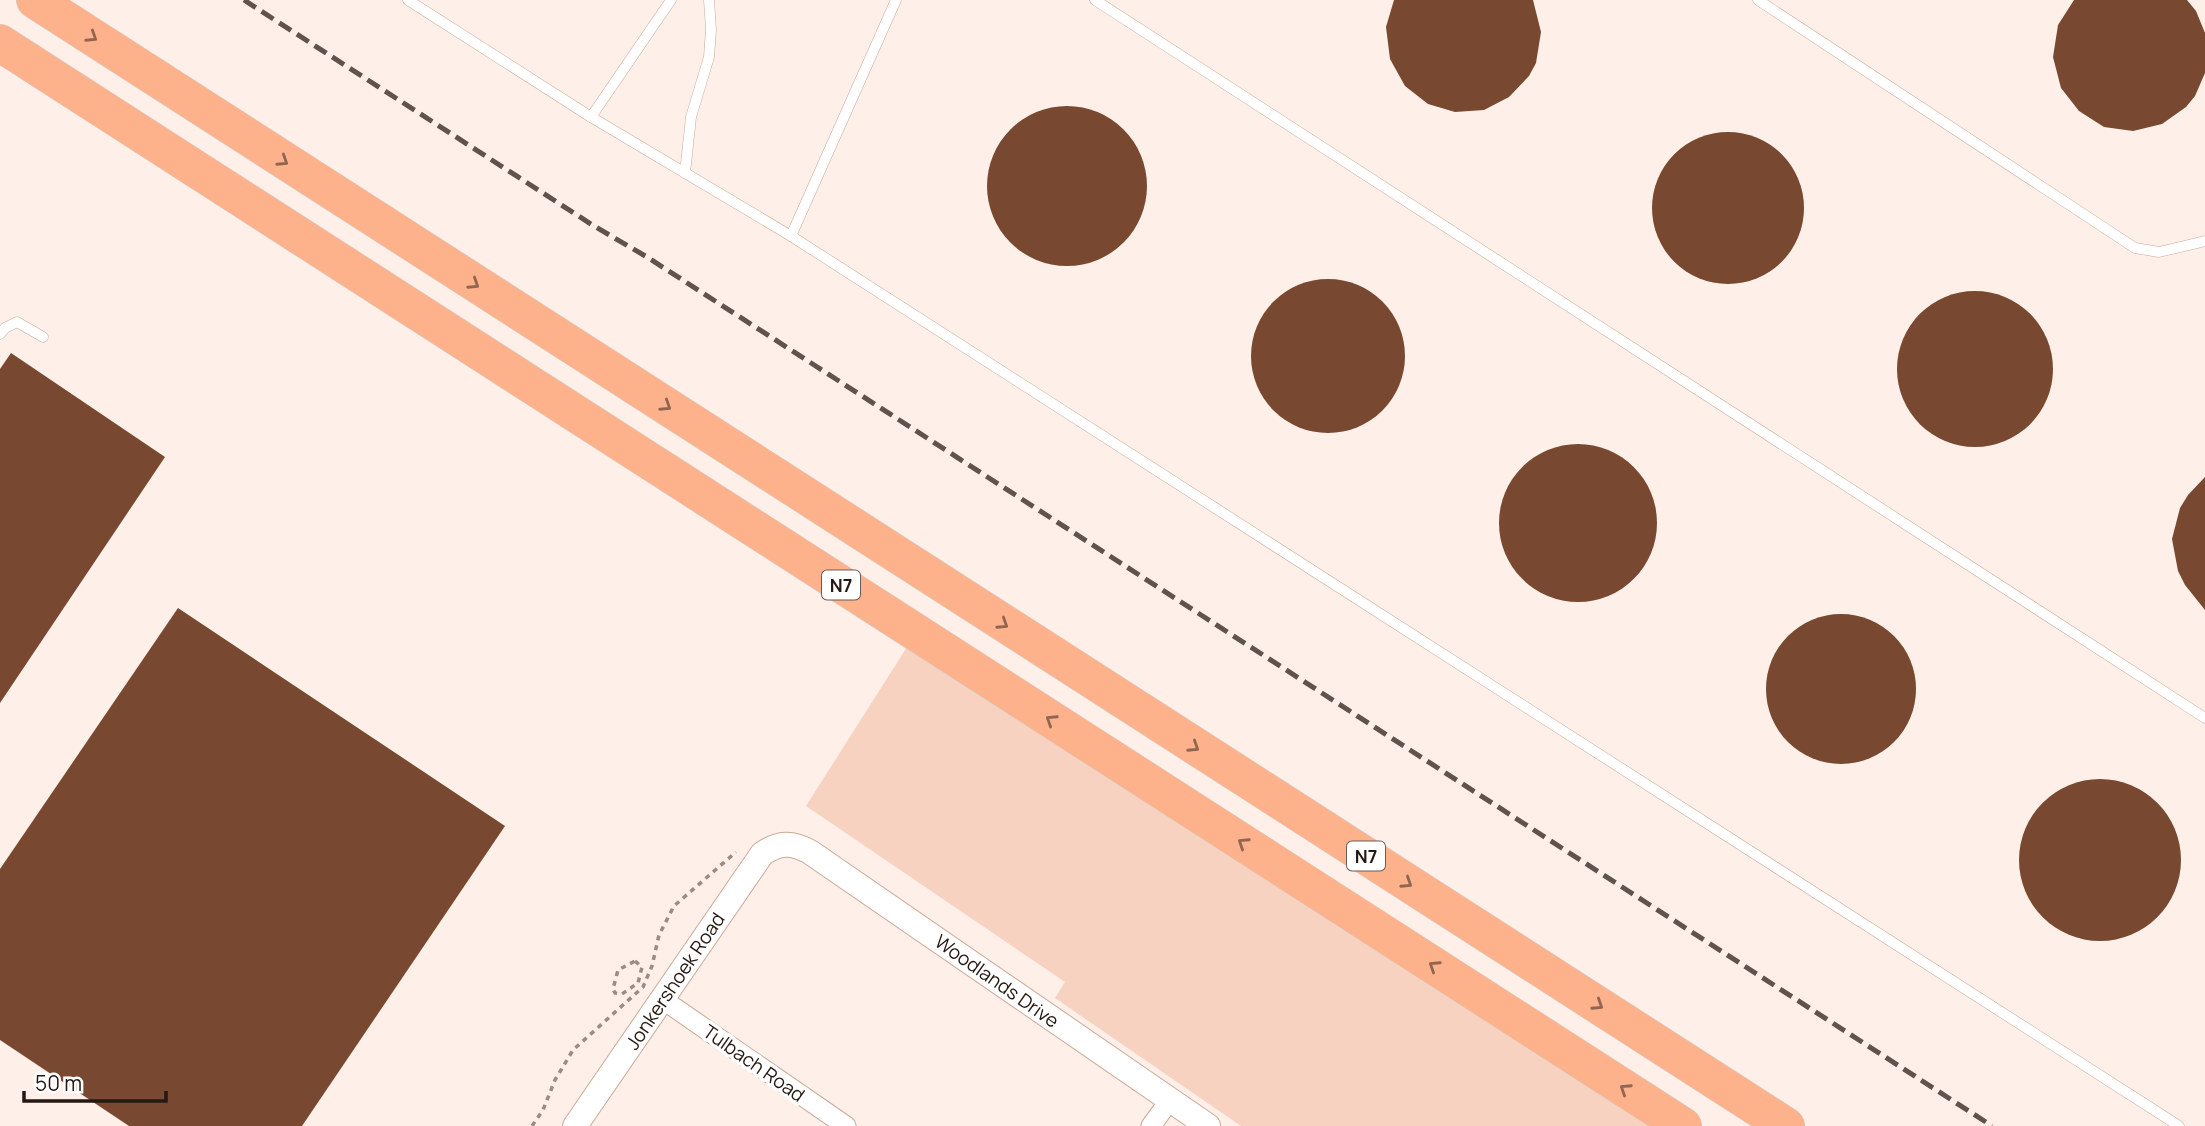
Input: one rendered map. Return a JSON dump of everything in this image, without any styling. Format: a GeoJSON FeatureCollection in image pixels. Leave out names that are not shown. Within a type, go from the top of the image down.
{"type":"FeatureCollection","features":[{"type":"Feature","properties":{"kind":"highway","name":"N7"},"geometry":{"type":"LineString","coordinates":[[35,0],[1786,1126]]}},
{"type":"Feature","properties":{"kind":"highway","name":"N7"},"geometry":{"type":"LineString","coordinates":[[0,43],[1682,1126]]}},
{"type":"Feature","properties":{"kind":"street","name":"Jonkershoek Road"},"geometry":{"type":"LineString","coordinates":[[575,1126],[762,854],[782,844]]}},
{"type":"Feature","properties":{"kind":"street","name":"Woodlands Drive"},"geometry":{"type":"LineString","coordinates":[[782,844],[797,844],[810,852],[1208,1126]]}},
{"type":"Feature","properties":{"kind":"street","name":"Tulbach Road"},"geometry":{"type":"LineString","coordinates":[[662,999],[824,1119],[846,1126]]}},
{"type":"Feature","properties":{"kind":"street"},"geometry":{"type":"LineString","coordinates":[[1152,1126],[1170,1100]]}},
{"type":"Feature","properties":{"kind":"lane"},"geometry":{"type":"LineString","coordinates":[[408,0],[421,4],[591,117],[791,236],[2179,1126]]}},
{"type":"Feature","properties":{"kind":"lane"},"geometry":{"type":"LineString","coordinates":[[591,117],[671,0]]}},
{"type":"Feature","properties":{"kind":"lane"},"geometry":{"type":"LineString","coordinates":[[685,173],[691,117],[709,57],[709,0]]}},
{"type":"Feature","properties":{"kind":"lane"},"geometry":{"type":"LineString","coordinates":[[791,236],[896,0]]}},
{"type":"Feature","properties":{"kind":"lane"},"geometry":{"type":"LineString","coordinates":[[1095,0],[2205,718]]}},
{"type":"Feature","properties":{"kind":"lane"},"geometry":{"type":"LineString","coordinates":[[1758,0],[2135,248],[2159,252],[2205,241]]}},
{"type":"Feature","properties":{"kind":"lane"},"geometry":{"type":"LineString","coordinates":[[0,334],[17,322],[43,337]]}},
{"type":"Feature","properties":{"kind":"path"},"geometry":{"type":"LineString","coordinates":[[532,1126],[573,1050],[643,987],[652,966],[659,935],[674,906],[741,849]]}},
{"type":"Feature","properties":{"kind":"path"},"geometry":{"type":"LineString","coordinates":[[630,962],[639,962],[642,967],[638,984],[622,994],[615,993],[613,989],[618,970],[630,962]]}},
{"type":"Feature","properties":{"kind":"shaded area"},"geometry":{"type":"Polygon","coordinates":[[[907,647],[1649,1126],[1241,1126],[1055,998],[1065,982],[806,806],[907,647]]]}},
{"type":"Feature","properties":{"kind":"building"},"geometry":{"type":"Polygon","coordinates":[[[1394,0],[1533,0],[1541,32],[1536,63],[1529,76],[1509,97],[1484,110],[1455,112],[1428,104],[1405,86],[1390,59],[1386,27],[1394,0]]]}},
{"type":"Feature","properties":{"kind":"building"},"geometry":{"type":"Polygon","coordinates":[[[2074,0],[2187,0],[2196,11],[2205,33],[2205,73],[2195,96],[2186,107],[2162,124],[2133,131],[2104,127],[2079,111],[2061,88],[2053,57],[2058,25],[2074,0]]]}},
{"type":"Feature","properties":{"kind":"building"},"geometry":{"type":"Polygon","coordinates":[[[1067,106],[1098,112],[1124,129],[1141,155],[1147,186],[1141,217],[1124,243],[1098,260],[1067,266],[1036,260],[1010,243],[993,217],[987,186],[993,155],[1010,129],[1036,112],[1067,106]]]}},
{"type":"Feature","properties":{"kind":"building"},"geometry":{"type":"Polygon","coordinates":[[[1728,132],[1757,138],[1781,155],[1798,179],[1804,208],[1798,237],[1781,261],[1757,278],[1728,284],[1699,278],[1675,261],[1658,237],[1652,208],[1658,179],[1675,155],[1699,138],[1728,132]]]}},
{"type":"Feature","properties":{"kind":"building"},"geometry":{"type":"Polygon","coordinates":[[[1328,279],[1358,284],[1383,301],[1400,326],[1405,356],[1400,386],[1383,411],[1358,428],[1328,433],[1298,428],[1273,411],[1256,386],[1251,356],[1256,326],[1273,301],[1298,284],[1328,279]]]}},
{"type":"Feature","properties":{"kind":"building"},"geometry":{"type":"Polygon","coordinates":[[[1975,291],[2005,297],[2030,314],[2047,339],[2053,369],[2047,399],[2030,424],[2005,441],[1975,447],[1945,441],[1920,424],[1903,399],[1897,369],[1903,339],[1920,314],[1945,297],[1975,291]]]}},
{"type":"Feature","properties":{"kind":"building"},"geometry":{"type":"Polygon","coordinates":[[[11,353],[165,457],[0,703],[0,369],[11,353]]]}},
{"type":"Feature","properties":{"kind":"building"},"geometry":{"type":"Polygon","coordinates":[[[1578,444],[1608,450],[1634,467],[1651,493],[1657,523],[1651,553],[1634,579],[1608,596],[1578,602],[1548,596],[1522,579],[1505,553],[1499,523],[1505,493],[1522,467],[1548,450],[1578,444]]]}},
{"type":"Feature","properties":{"kind":"building"},"geometry":{"type":"Polygon","coordinates":[[[2205,477],[2205,610],[2185,585],[2178,571],[2172,539],[2180,508],[2205,477]]]}},
{"type":"Feature","properties":{"kind":"building"},"geometry":{"type":"Polygon","coordinates":[[[178,608],[505,826],[302,1126],[129,1126],[0,1040],[0,869],[178,608]]]}},
{"type":"Feature","properties":{"kind":"building"},"geometry":{"type":"Polygon","coordinates":[[[1841,614],[1870,619],[1894,636],[1911,660],[1916,689],[1911,718],[1894,742],[1870,759],[1841,764],[1812,759],[1788,742],[1771,718],[1766,689],[1771,660],[1788,636],[1812,619],[1841,614]]]}},
{"type":"Feature","properties":{"kind":"building"},"geometry":{"type":"Polygon","coordinates":[[[2100,779],[2131,785],[2158,802],[2175,829],[2181,860],[2175,891],[2158,918],[2131,935],[2100,941],[2069,935],[2042,918],[2025,891],[2019,860],[2025,829],[2042,802],[2069,785],[2100,779]]]}},
{"type":"Feature","properties":{"kind":"railway"},"geometry":{"type":"LineString","coordinates":[[244,0],[594,226],[647,257],[1992,1126]]}}]}
